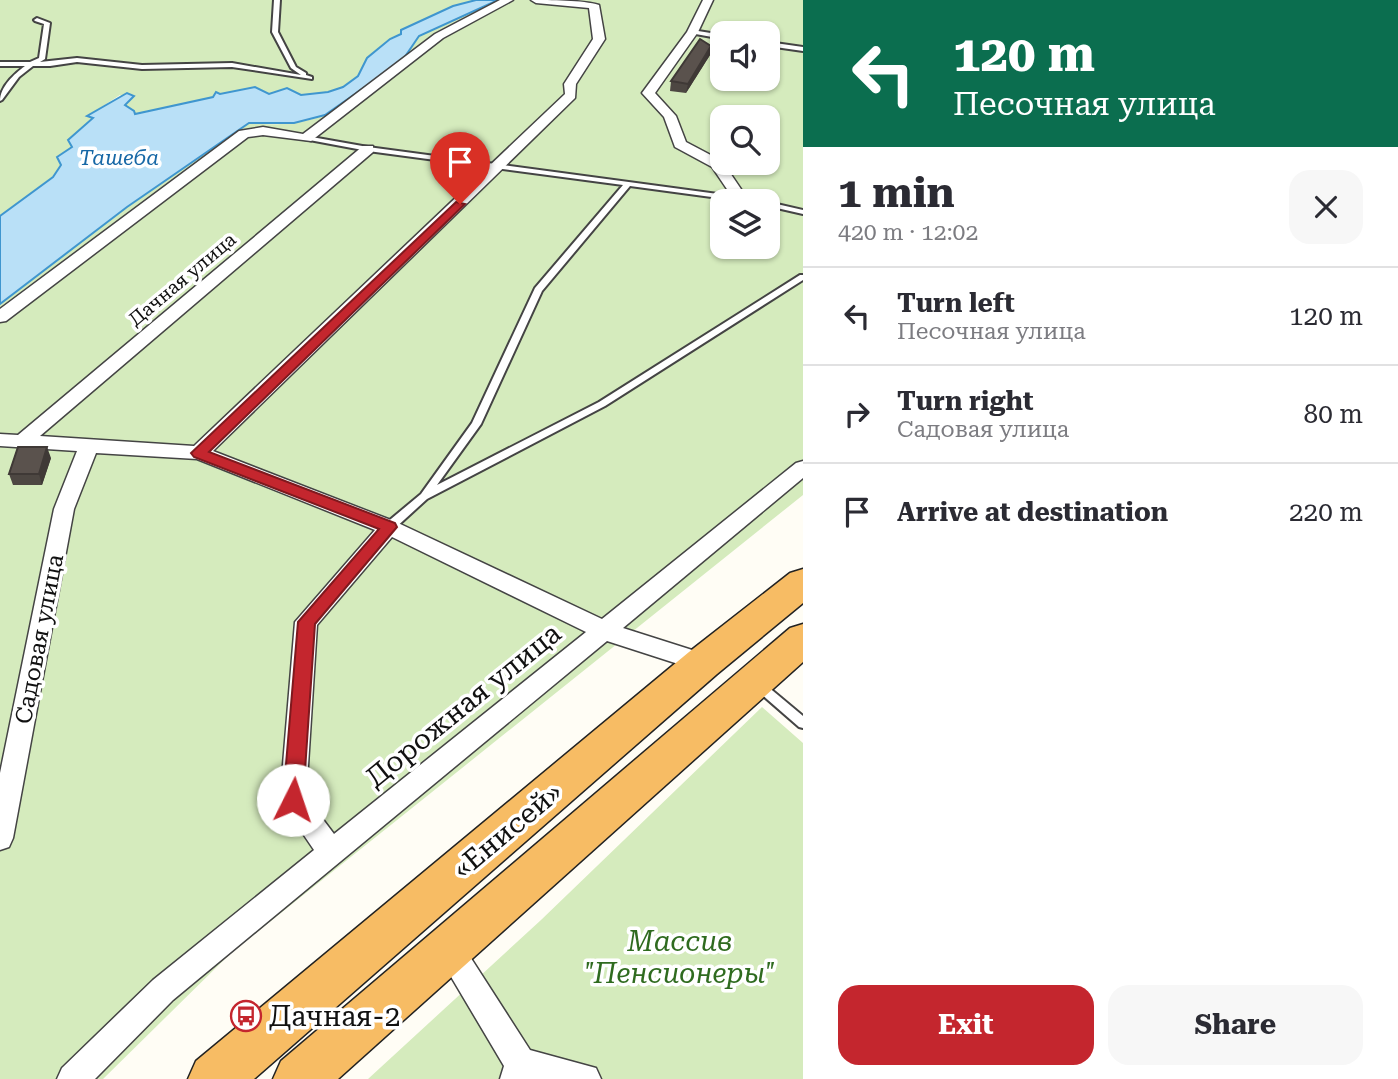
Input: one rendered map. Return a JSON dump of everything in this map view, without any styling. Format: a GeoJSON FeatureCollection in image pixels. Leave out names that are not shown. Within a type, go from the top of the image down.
{"type":"FeatureCollection","features":[{"type":"Feature","properties":{"kind":"highway","name":"«Енисей»"},"geometry":{"type":"LineString","coordinates":[[214,1079],[703,663],[803,583]]}},
{"type":"Feature","properties":{"kind":"highway","name":"«Енисей»"},"geometry":{"type":"LineString","coordinates":[[299,1079],[803,639]]}},
{"type":"Feature","properties":{"kind":"street"},"geometry":{"type":"LineString","coordinates":[[0,317],[244,134],[263,131],[306,138],[439,36],[508,0]]}},
{"type":"Feature","properties":{"kind":"street"},"geometry":{"type":"LineString","coordinates":[[199,453],[571,95],[570,84],[598,38],[594,5],[536,0]]}},
{"type":"Feature","properties":{"kind":"street"},"geometry":{"type":"LineString","coordinates":[[708,0],[692,32],[648,93],[670,116],[680,144],[717,164],[734,189]]}},
{"type":"Feature","properties":{"kind":"street","name":"Дачная улица"},"geometry":{"type":"LineString","coordinates":[[24,440],[368,149]]}},
{"type":"Feature","properties":{"kind":"street"},"geometry":{"type":"LineString","coordinates":[[0,440],[199,453],[389,527],[605,631],[703,663]]}},
{"type":"Feature","properties":{"kind":"street","name":"Садовая улица"},"geometry":{"type":"LineString","coordinates":[[0,836],[64,509],[89,445]]}},
{"type":"Feature","properties":{"kind":"street","name":"Дорожная улица"},"geometry":{"type":"LineString","coordinates":[[73,1079],[163,990],[803,468]]}},
{"type":"Feature","properties":{"kind":"street"},"geometry":{"type":"LineString","coordinates":[[331,852],[293,800],[306,622],[389,527]]}},
{"type":"Feature","properties":{"kind":"street"},"geometry":{"type":"LineString","coordinates":[[448,948],[518,1071],[585,1079]]}},
{"type":"Feature","properties":{"kind":"lane"},"geometry":{"type":"LineString","coordinates":[[0,65],[77,60],[142,67],[232,65],[310,78],[294,68],[275,32],[276,0]]}},
{"type":"Feature","properties":{"kind":"lane"},"geometry":{"type":"LineString","coordinates":[[0,99],[15,76],[28,64],[42,59],[47,23],[37,20]]}},
{"type":"Feature","properties":{"kind":"lane"},"geometry":{"type":"LineString","coordinates":[[692,32],[710,35]]}},
{"type":"Feature","properties":{"kind":"lane"},"geometry":{"type":"LineString","coordinates":[[780,46],[803,49]]}},
{"type":"Feature","properties":{"kind":"lane"},"geometry":{"type":"LineString","coordinates":[[306,138],[368,149],[710,194]]}},
{"type":"Feature","properties":{"kind":"lane"},"geometry":{"type":"LineString","coordinates":[[389,527],[423,497],[476,424],[538,290],[629,183]]}},
{"type":"Feature","properties":{"kind":"lane"},"geometry":{"type":"LineString","coordinates":[[780,207],[803,212]]}},
{"type":"Feature","properties":{"kind":"lane"},"geometry":{"type":"LineString","coordinates":[[423,497],[602,404],[803,277]]}},
{"type":"Feature","properties":{"kind":"lane"},"geometry":{"type":"LineString","coordinates":[[753,681],[803,723]]}},
{"type":"Feature","properties":{"kind":"green space"},"geometry":{"type":"Polygon","coordinates":[[[0,0],[476,0],[453,6],[401,30],[402,34],[390,39],[367,58],[358,76],[343,87],[328,92],[301,95],[287,88],[269,94],[256,87],[220,94],[216,92],[213,97],[134,114],[132,109],[124,105],[129,102],[120,95],[89,115],[93,118],[68,140],[72,147],[57,157],[61,165],[52,177],[0,216],[0,0]]]}},
{"type":"Feature","properties":{"kind":"green space"},"geometry":{"type":"Polygon","coordinates":[[[498,0],[803,0],[803,495],[231,953],[103,1079],[0,1079],[0,304],[127,207],[249,123],[287,124],[325,115],[402,61],[419,36],[498,0]]]}},
{"type":"Feature","properties":{"kind":"green space","name":"Массив \"Пенсионеры\""},"geometry":{"type":"Polygon","coordinates":[[[762,707],[803,743],[803,1079],[368,1079],[541,920],[762,707]]]}},
{"type":"Feature","properties":{"kind":"water","name":"Ташеба"},"geometry":{"type":"Polygon","coordinates":[[[476,0],[498,0],[419,36],[402,61],[325,115],[294,123],[249,123],[127,207],[0,304],[0,216],[53,177],[61,165],[57,157],[72,147],[68,140],[93,118],[87,116],[127,93],[134,96],[125,105],[135,114],[213,97],[216,92],[220,94],[255,87],[269,94],[287,88],[301,95],[328,92],[343,87],[358,76],[367,58],[390,39],[401,34],[401,30],[453,6],[476,0]]]}},
{"type":"Feature","properties":{"kind":"building"},"geometry":{"type":"Polygon","coordinates":[[[700,39],[710,45],[688,84],[671,81],[700,39]]]}},
{"type":"Feature","properties":{"kind":"building"},"geometry":{"type":"Polygon","coordinates":[[[18,447],[47,447],[39,474],[9,474],[18,447]]]}},
{"type":"Feature","properties":{"kind":"place","name":"Дачная-2"},"geometry":{"type":"Point","coordinates":[246,1016]}},
{"type":"Feature","properties":{"kind":"route"},"geometry":{"type":"LineString","coordinates":[[293,800],[306,622],[389,527],[199,453],[460,204]]}}]}
